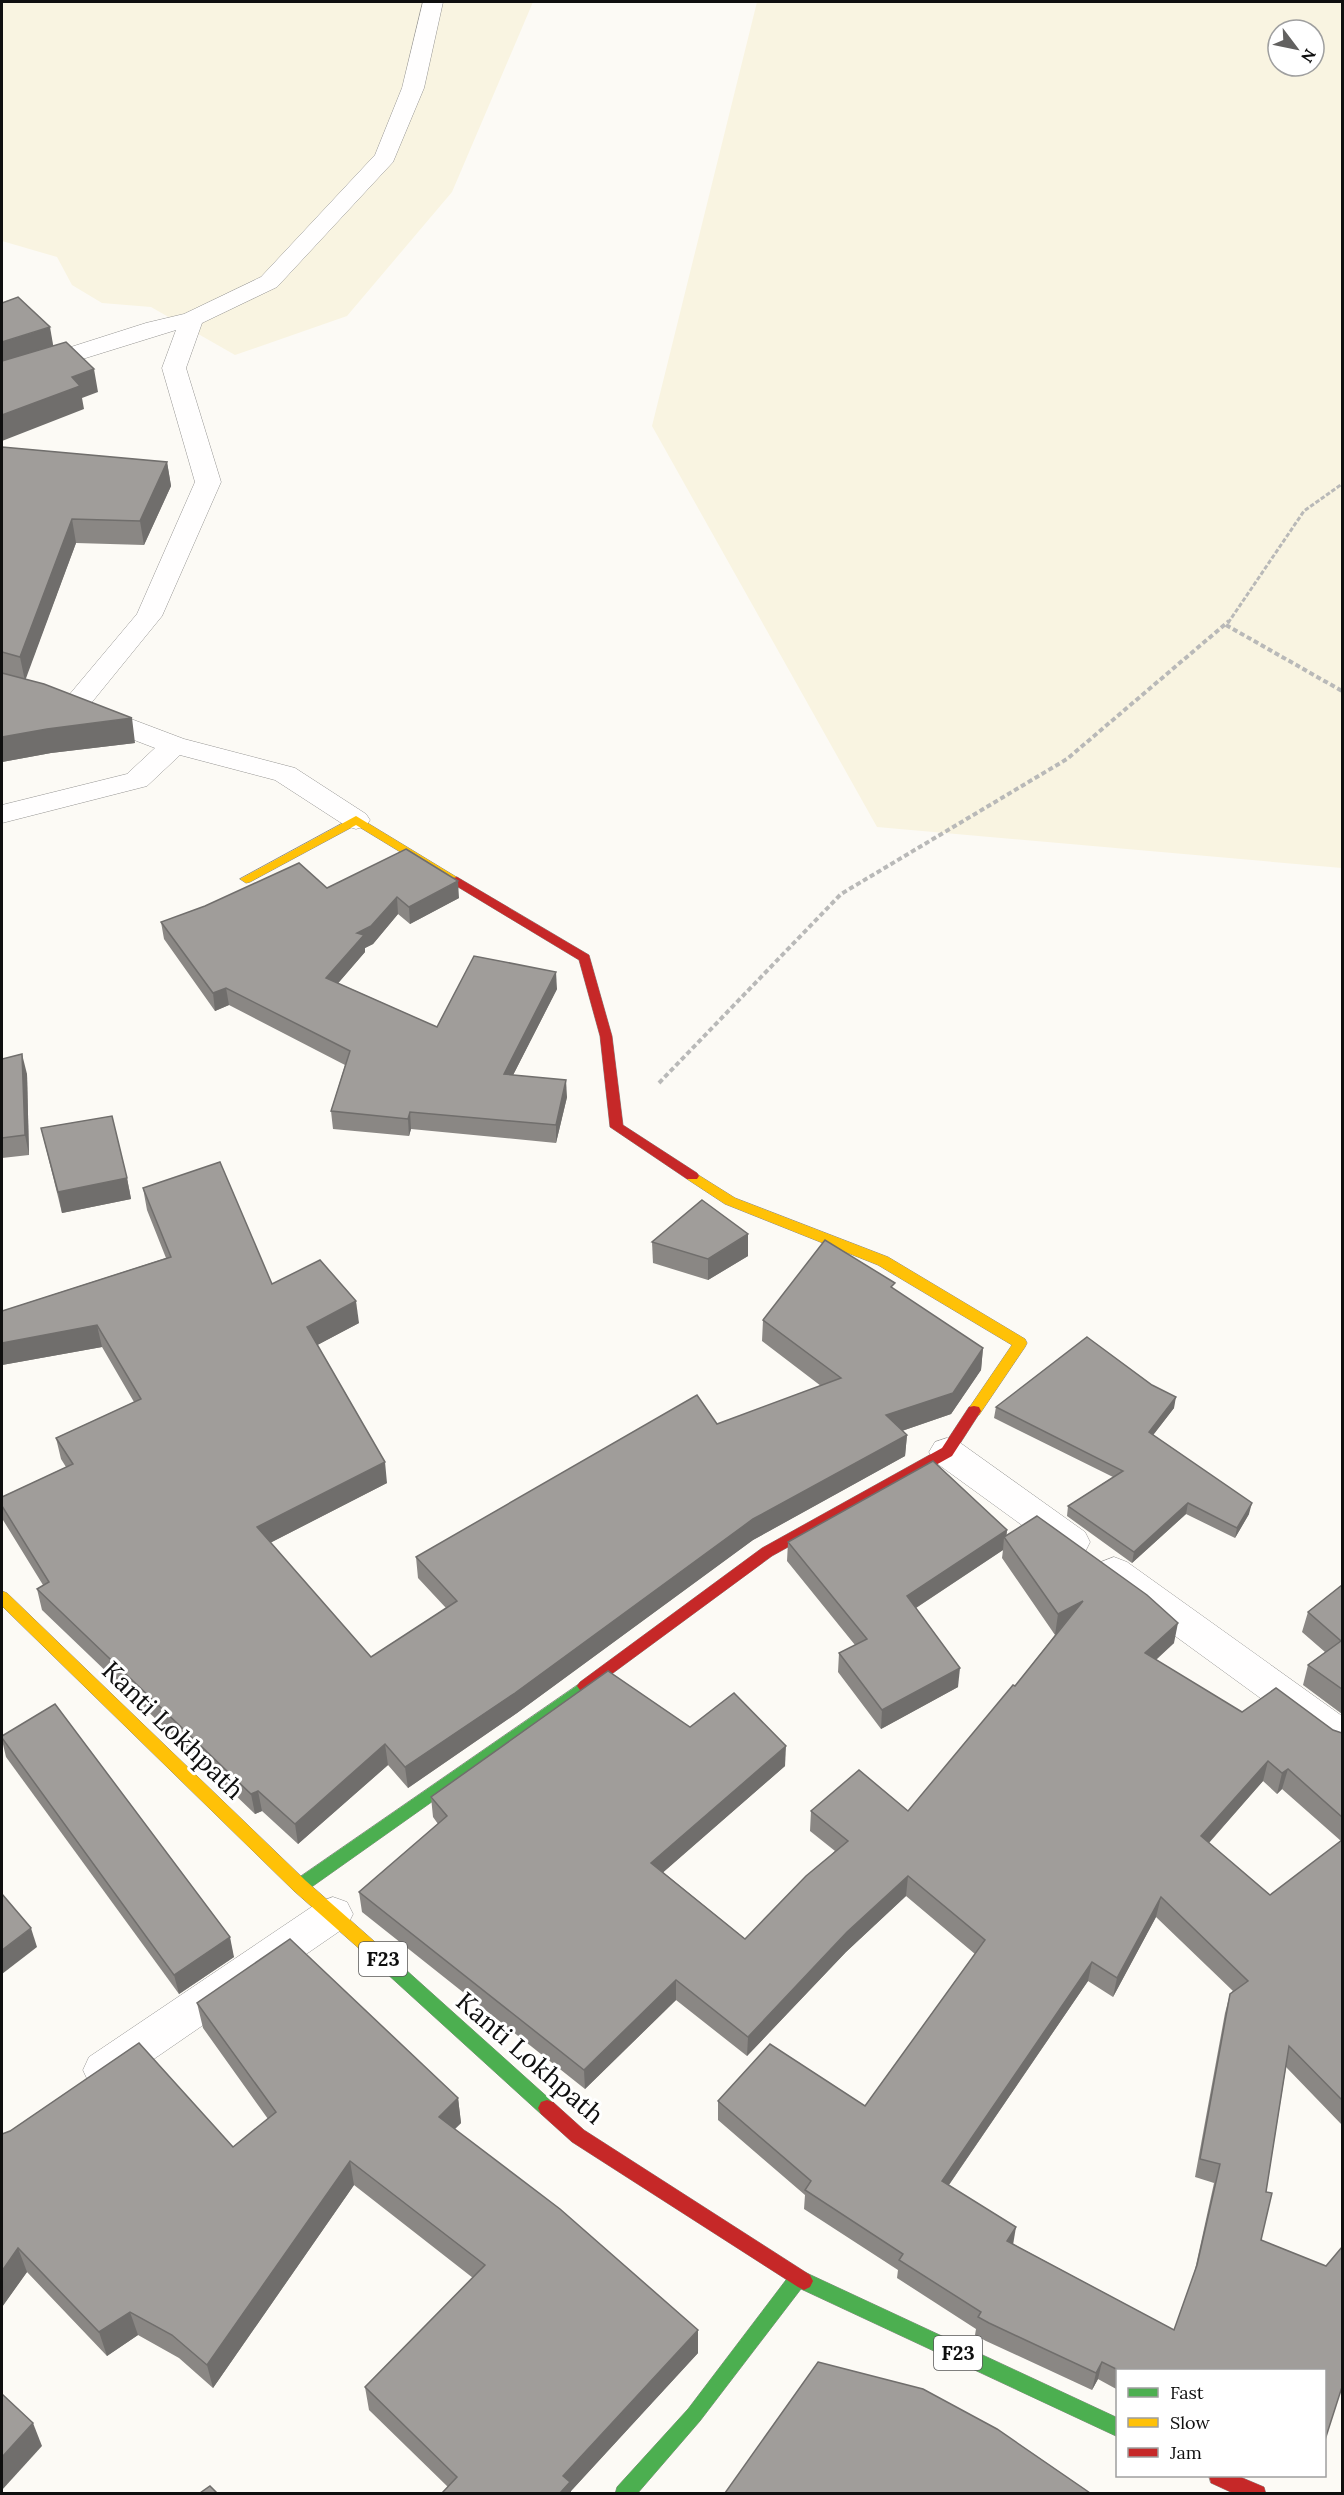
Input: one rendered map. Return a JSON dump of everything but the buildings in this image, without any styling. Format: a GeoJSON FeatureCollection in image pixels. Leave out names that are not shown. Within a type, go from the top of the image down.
{"type":"FeatureCollection","features":[{"type":"Feature","properties":{"kind":"street"},"geometry":{"type":"LineString","coordinates":[[2,377],[154,328],[192,319],[269,282],[385,158],[413,88],[433,2]]}},
{"type":"Feature","properties":{"kind":"street"},"geometry":{"type":"LineString","coordinates":[[192,319],[174,368],[208,482],[149,616],[60,702],[174,744],[285,774],[356,820],[585,958],[606,1036],[617,1127],[730,1201],[883,1261],[1020,1343],[947,1452],[767,1551],[531,1726],[300,1886]]}},
{"type":"Feature","properties":{"kind":"street"},"geometry":{"type":"LineString","coordinates":[[2,814],[137,780],[174,744]]}},
{"type":"Feature","properties":{"kind":"street"},"geometry":{"type":"LineString","coordinates":[[246,879],[356,820]]}},
{"type":"Feature","properties":{"kind":"street"},"geometry":{"type":"LineString","coordinates":[[947,1452],[1342,1737]]}},
{"type":"Feature","properties":{"kind":"street","name":"Kanti Lokhpath"},"geometry":{"type":"LineString","coordinates":[[2,1597],[300,1886],[578,2136],[798,2278],[1116,2427]]}},
{"type":"Feature","properties":{"kind":"street"},"geometry":{"type":"LineString","coordinates":[[70,2094],[333,1914]]}},
{"type":"Feature","properties":{"kind":"street"},"geometry":{"type":"LineString","coordinates":[[624,2493],[694,2415],[798,2278]]}},
{"type":"Feature","properties":{"kind":"street"},"geometry":{"type":"LineString","coordinates":[[1222,2477],[1257,2493]]}},
{"type":"Feature","properties":{"kind":"path"},"geometry":{"type":"LineString","coordinates":[[617,1127],[841,894],[1067,759],[1226,625],[1304,511],[1342,484]]}},
{"type":"Feature","properties":{"kind":"path"},"geometry":{"type":"LineString","coordinates":[[1226,625],[1342,691]]}},
{"type":"Feature","properties":{"kind":"shaded area"},"geometry":{"type":"Polygon","coordinates":[[[2,2],[533,2],[452,192],[347,316],[235,355],[151,307],[102,303],[72,285],[57,257],[2,241],[2,2]]]}},
{"type":"Feature","properties":{"kind":"shaded area"},"geometry":{"type":"Polygon","coordinates":[[[757,2],[1342,2],[1342,868],[877,827],[652,426],[757,2]]]}},
{"type":"Feature","properties":{"kind":"traffic: fast"},"geometry":{"type":"LineString","coordinates":[[300,1886],[585,1686]]}},
{"type":"Feature","properties":{"kind":"traffic: fast"},"geometry":{"type":"LineString","coordinates":[[369,1947],[547,2108]]}},
{"type":"Feature","properties":{"kind":"traffic: fast"},"geometry":{"type":"LineString","coordinates":[[624,2494],[694,2415],[798,2278]]}},
{"type":"Feature","properties":{"kind":"traffic: fast"},"geometry":{"type":"LineString","coordinates":[[804,2281],[1116,2427]]}},
{"type":"Feature","properties":{"kind":"traffic: slow"},"geometry":{"type":"LineString","coordinates":[[246,879],[356,820],[457,881]]}},
{"type":"Feature","properties":{"kind":"traffic: slow"},"geometry":{"type":"LineString","coordinates":[[692,1176],[730,1201],[883,1261],[1020,1343],[974,1411]]}},
{"type":"Feature","properties":{"kind":"traffic: slow"},"geometry":{"type":"LineString","coordinates":[[2,1597],[300,1886],[369,1947]]}},
{"type":"Feature","properties":{"kind":"traffic: jam"},"geometry":{"type":"LineString","coordinates":[[457,881],[585,958],[606,1036],[617,1127],[692,1176]]}},
{"type":"Feature","properties":{"kind":"traffic: jam"},"geometry":{"type":"LineString","coordinates":[[585,1686],[767,1552],[947,1452],[974,1411]]}},
{"type":"Feature","properties":{"kind":"traffic: jam"},"geometry":{"type":"LineString","coordinates":[[547,2108],[578,2136],[804,2281]]}},
{"type":"Feature","properties":{"kind":"traffic: jam"},"geometry":{"type":"LineString","coordinates":[[1220,2477],[1257,2494]]}}]}
